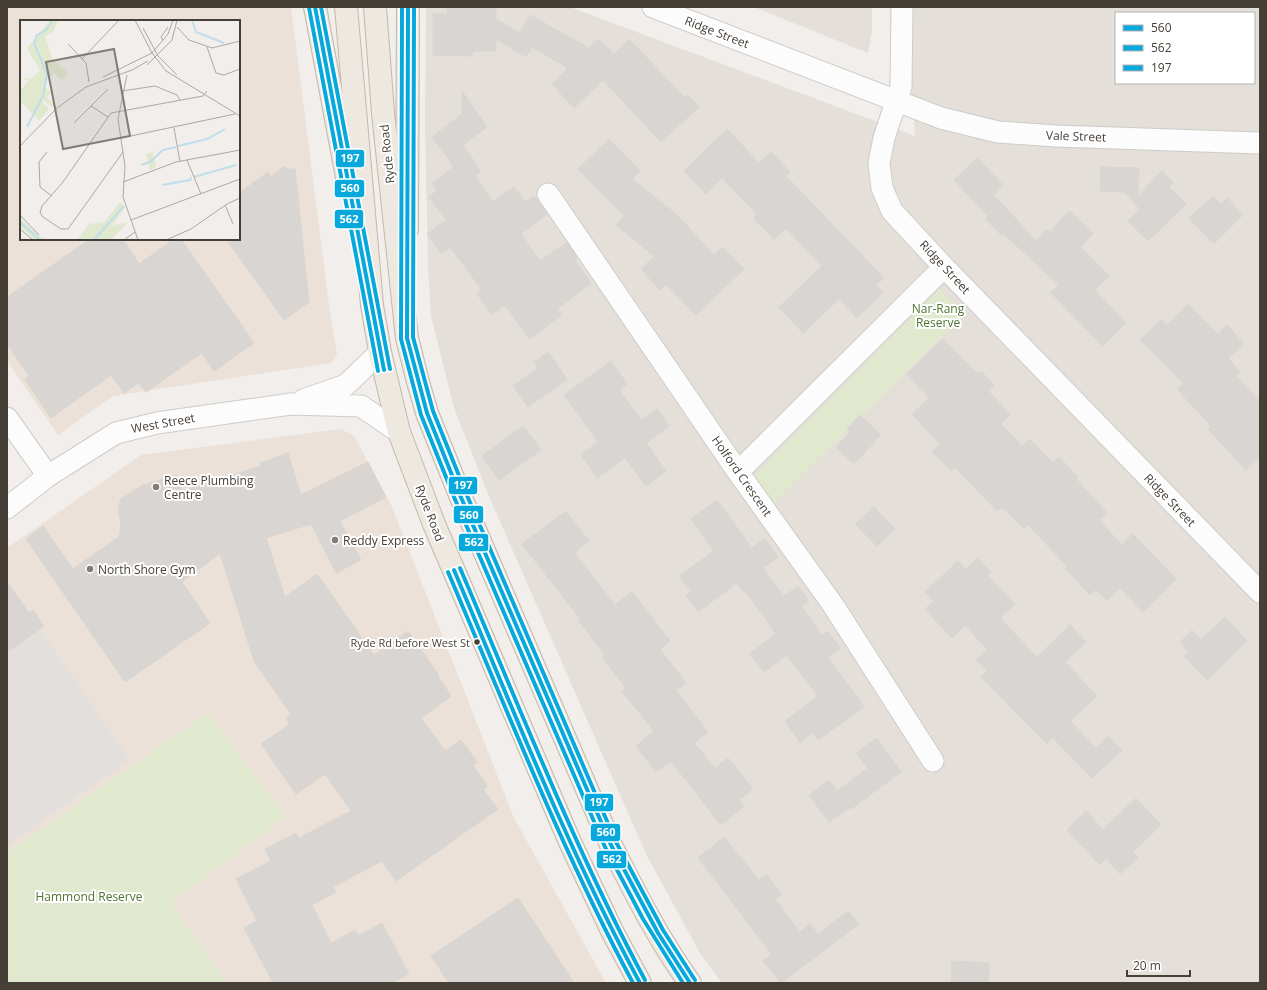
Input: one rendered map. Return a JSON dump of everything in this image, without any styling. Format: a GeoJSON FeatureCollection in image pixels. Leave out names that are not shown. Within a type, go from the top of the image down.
{"type":"FeatureCollection","features":[{"type":"Feature","properties":{"kind":"highway"},"geometry":{"type":"LineString","coordinates":[[315,7],[372,305]]}},
{"type":"Feature","properties":{"kind":"highway","name":"Ryde Road"},"geometry":{"type":"LineString","coordinates":[[346,7],[372,305],[380,352],[399,432],[434,524],[569,840],[612,931],[640,983]]}},
{"type":"Feature","properties":{"kind":"highway","name":"Ryde Road"},"geometry":{"type":"LineString","coordinates":[[375,7],[383,113],[407,338],[428,413],[460,495],[611,846],[675,962],[690,983]]}},
{"type":"Feature","properties":{"kind":"highway"},"geometry":{"type":"LineString","coordinates":[[407,338],[408,7]]}},
{"type":"Feature","properties":{"kind":"street","name":"Ridge Street"},"geometry":{"type":"LineString","coordinates":[[653,7],[896,101],[884,138],[879,163],[882,188],[892,211],[944,267],[1260,592]]}},
{"type":"Feature","properties":{"kind":"street"},"geometry":{"type":"LineString","coordinates":[[896,101],[901,87],[902,7]]}},
{"type":"Feature","properties":{"kind":"street","name":"Vale Street"},"geometry":{"type":"LineString","coordinates":[[896,101],[941,118],[998,132],[1056,136],[1260,143]]}},
{"type":"Feature","properties":{"kind":"street","name":"Holford Crescent"},"geometry":{"type":"LineString","coordinates":[[548,194],[738,472],[833,604],[934,761]]}},
{"type":"Feature","properties":{"kind":"street"},"geometry":{"type":"LineString","coordinates":[[738,472],[944,267]]}},
{"type":"Feature","properties":{"kind":"street","name":"West Street"},"geometry":{"type":"LineString","coordinates":[[291,404],[346,385],[380,352]]}},
{"type":"Feature","properties":{"kind":"street","name":"West Street"},"geometry":{"type":"LineString","coordinates":[[7,508],[48,476],[116,432],[157,423],[291,404],[361,406],[399,432]]}},
{"type":"Feature","properties":{"kind":"street"},"geometry":{"type":"LineString","coordinates":[[7,418],[48,476]]}},
{"type":"Feature","properties":{"kind":"shaded area"},"geometry":{"type":"Polygon","coordinates":[[[7,7],[291,7],[330,313],[337,354],[331,363],[113,396],[58,435],[7,361],[7,7]]]}},
{"type":"Feature","properties":{"kind":"shaded area"},"geometry":{"type":"Polygon","coordinates":[[[426,7],[570,7],[915,136],[908,36],[909,7],[1260,7],[1260,983],[722,983],[701,955],[646,854],[491,501],[454,408],[431,316],[428,265],[425,127],[426,7]]]}},
{"type":"Feature","properties":{"kind":"shaded area"},"geometry":{"type":"Polygon","coordinates":[[[754,7],[872,7],[872,32],[868,53],[754,7]]]}},
{"type":"Feature","properties":{"kind":"shaded area"},"geometry":{"type":"Polygon","coordinates":[[[341,429],[354,436],[392,507],[514,818],[606,983],[227,983],[171,903],[286,817],[208,713],[7,853],[7,548],[141,455],[341,429]]]}},
{"type":"Feature","properties":{"kind":"shaded area"},"geometry":{"type":"Polygon","coordinates":[[[40,629],[129,760],[7,845],[7,652],[40,629]]]}},
{"type":"Feature","properties":{"kind":"green space","name":"Nar-Rang Reserve"},"geometry":{"type":"Polygon","coordinates":[[[939,289],[964,315],[770,507],[750,480],[939,289]]]}},
{"type":"Feature","properties":{"kind":"green space","name":"Hammond Reserve"},"geometry":{"type":"Polygon","coordinates":[[[208,713],[286,817],[171,903],[227,983],[7,983],[7,853],[208,713]]]}},
{"type":"Feature","properties":{"kind":"building"},"geometry":{"type":"Polygon","coordinates":[[[447,7],[496,7],[496,19],[520,33],[530,15],[589,48],[599,39],[614,54],[629,39],[685,98],[688,95],[699,107],[661,142],[603,80],[574,108],[552,84],[568,68],[532,47],[526,57],[496,39],[496,51],[473,51],[472,56],[433,55],[433,14],[447,14],[447,7]]]}},
{"type":"Feature","properties":{"kind":"building"},"geometry":{"type":"Polygon","coordinates":[[[462,91],[487,127],[463,145],[481,171],[475,176],[493,202],[514,187],[525,202],[534,196],[547,214],[521,234],[540,261],[567,242],[577,258],[575,260],[591,283],[557,309],[562,315],[529,339],[505,305],[492,314],[477,294],[482,290],[450,247],[441,253],[427,234],[446,220],[429,197],[437,191],[432,183],[454,167],[432,137],[462,114],[462,91]]]}},
{"type":"Feature","properties":{"kind":"building"},"geometry":{"type":"Polygon","coordinates":[[[727,129],[759,163],[771,152],[790,172],[786,176],[884,278],[876,285],[883,292],[857,318],[839,299],[803,333],[779,307],[822,266],[786,228],[774,239],[753,218],[757,214],[722,178],[706,194],[684,171],[727,129]]]}},
{"type":"Feature","properties":{"kind":"building"},"geometry":{"type":"Polygon","coordinates":[[[609,139],[640,171],[632,179],[676,214],[714,255],[722,247],[744,269],[696,315],[666,284],[660,290],[641,269],[654,256],[616,225],[624,216],[578,169],[609,139]]]}},
{"type":"Feature","properties":{"kind":"building"},"geometry":{"type":"Polygon","coordinates":[[[977,158],[1003,185],[994,195],[1036,241],[1047,229],[1050,232],[1069,211],[1093,233],[1081,247],[1109,276],[1095,290],[1126,323],[1103,346],[1051,293],[1059,285],[1004,234],[1002,236],[985,219],[988,216],[954,180],[977,158]]]}},
{"type":"Feature","properties":{"kind":"building"},"geometry":{"type":"Polygon","coordinates":[[[285,166],[288,169],[295,169],[309,302],[284,320],[227,240],[240,240],[240,192],[268,172],[271,177],[285,166]]]}},
{"type":"Feature","properties":{"kind":"building"},"geometry":{"type":"Polygon","coordinates":[[[1101,167],[1139,168],[1138,196],[1162,171],[1173,182],[1169,187],[1186,204],[1148,241],[1128,221],[1140,209],[1124,192],[1100,191],[1101,167]]]}},
{"type":"Feature","properties":{"kind":"building"},"geometry":{"type":"Polygon","coordinates":[[[1213,196],[1221,204],[1227,198],[1243,215],[1214,244],[1189,218],[1213,196]]]}},
{"type":"Feature","properties":{"kind":"building"},"geometry":{"type":"Polygon","coordinates":[[[89,240],[124,240],[139,264],[173,240],[182,240],[254,343],[214,371],[202,353],[146,392],[139,383],[124,393],[111,375],[51,418],[25,380],[29,376],[7,344],[7,297],[89,240]]]}},
{"type":"Feature","properties":{"kind":"building"},"geometry":{"type":"Polygon","coordinates":[[[1188,304],[1218,334],[1227,325],[1244,344],[1228,358],[1240,372],[1236,376],[1260,401],[1260,457],[1246,470],[1208,429],[1211,426],[1177,389],[1183,383],[1140,340],[1161,319],[1167,325],[1188,304]]]}},
{"type":"Feature","properties":{"kind":"building"},"geometry":{"type":"Polygon","coordinates":[[[943,339],[978,374],[981,371],[994,385],[988,391],[1010,414],[1001,424],[1022,446],[1030,439],[1053,463],[1059,457],[1078,477],[1076,479],[1107,513],[1099,520],[1122,545],[1133,534],[1176,579],[1143,612],[1120,588],[1107,601],[1096,589],[1090,595],[1065,568],[1067,566],[1028,525],[1024,529],[1002,507],[997,511],[955,467],[951,471],[932,452],[940,444],[912,414],[929,398],[906,374],[943,339]]]}},
{"type":"Feature","properties":{"kind":"building"},"geometry":{"type":"Polygon","coordinates":[[[548,352],[567,379],[528,407],[513,386],[538,368],[534,362],[548,352]]]}},
{"type":"Feature","properties":{"kind":"building"},"geometry":{"type":"Polygon","coordinates":[[[611,361],[627,384],[619,390],[641,420],[657,409],[669,426],[646,443],[666,471],[646,486],[625,458],[597,478],[581,455],[598,442],[564,395],[611,361]]]}},
{"type":"Feature","properties":{"kind":"building"},"geometry":{"type":"Polygon","coordinates":[[[860,415],[881,435],[854,464],[836,447],[850,432],[847,429],[860,415]]]}},
{"type":"Feature","properties":{"kind":"building"},"geometry":{"type":"Polygon","coordinates":[[[523,426],[541,450],[499,480],[482,456],[523,426]]]}},
{"type":"Feature","properties":{"kind":"building"},"geometry":{"type":"Polygon","coordinates":[[[288,453],[301,495],[368,462],[386,497],[340,521],[361,560],[336,573],[311,524],[266,538],[285,597],[317,574],[374,655],[408,631],[438,674],[437,675],[451,696],[421,718],[445,751],[461,740],[477,762],[473,765],[487,786],[483,789],[498,809],[396,881],[382,861],[333,887],[336,892],[312,905],[331,943],[355,930],[358,936],[382,923],[409,974],[392,983],[273,983],[244,928],[257,921],[236,879],[271,861],[265,849],[296,833],[299,838],[351,811],[325,774],[296,794],[261,744],[290,724],[286,718],[291,714],[254,661],[220,553],[182,582],[210,623],[125,682],[26,539],[43,526],[73,569],[119,537],[121,524],[118,508],[121,499],[143,485],[176,475],[182,491],[261,466],[260,463],[288,453]]]}},
{"type":"Feature","properties":{"kind":"building"},"geometry":{"type":"Polygon","coordinates":[[[717,500],[752,548],[764,538],[778,557],[763,568],[784,596],[798,586],[809,601],[801,606],[822,635],[828,631],[840,648],[828,657],[864,707],[818,740],[813,733],[800,743],[785,721],[818,696],[787,655],[764,672],[750,653],[776,634],[745,591],[744,592],[737,583],[698,612],[686,596],[691,592],[679,576],[714,551],[691,519],[717,500]]]}},
{"type":"Feature","properties":{"kind":"building"},"geometry":{"type":"Polygon","coordinates":[[[874,507],[895,529],[877,546],[855,524],[874,507]]]}},
{"type":"Feature","properties":{"kind":"building"},"geometry":{"type":"Polygon","coordinates":[[[566,511],[589,541],[574,553],[615,605],[632,591],[670,641],[660,649],[686,683],[676,690],[708,732],[694,743],[715,768],[728,758],[753,789],[739,800],[744,806],[721,825],[671,761],[656,772],[636,746],[654,731],[622,691],[626,688],[602,657],[605,655],[579,621],[581,620],[522,544],[566,511]]]}},
{"type":"Feature","properties":{"kind":"building"},"geometry":{"type":"Polygon","coordinates":[[[977,558],[991,572],[987,575],[1015,604],[1000,618],[1037,657],[1070,625],[1086,642],[1065,662],[1097,696],[1070,721],[1096,748],[1108,736],[1122,750],[1092,778],[1053,738],[1047,744],[981,677],[987,671],[976,660],[987,649],[965,625],[952,638],[925,609],[934,601],[925,592],[958,561],[966,569],[977,558]]]}},
{"type":"Feature","properties":{"kind":"building"},"geometry":{"type":"Polygon","coordinates":[[[7,582],[29,613],[33,610],[44,626],[7,652],[7,582]]]}},
{"type":"Feature","properties":{"kind":"building"},"geometry":{"type":"Polygon","coordinates":[[[1225,617],[1247,641],[1207,680],[1184,656],[1189,652],[1180,642],[1192,630],[1201,640],[1225,617]]]}},
{"type":"Feature","properties":{"kind":"building"},"geometry":{"type":"Polygon","coordinates":[[[877,738],[901,772],[851,809],[849,808],[829,822],[809,795],[829,780],[837,791],[868,768],[856,753],[877,738]]]}},
{"type":"Feature","properties":{"kind":"building"},"geometry":{"type":"Polygon","coordinates":[[[1136,798],[1161,825],[1133,852],[1138,857],[1120,874],[1106,858],[1100,865],[1067,830],[1086,811],[1103,830],[1136,798]]]}},
{"type":"Feature","properties":{"kind":"building"},"geometry":{"type":"Polygon","coordinates":[[[724,837],[759,880],[767,875],[781,894],[775,899],[800,932],[810,924],[818,934],[848,911],[859,924],[781,983],[763,961],[772,954],[698,858],[724,837]]]}},
{"type":"Feature","properties":{"kind":"building"},"geometry":{"type":"Polygon","coordinates":[[[518,898],[574,983],[449,983],[431,956],[518,898]]]}},
{"type":"Feature","properties":{"kind":"building"},"geometry":{"type":"Polygon","coordinates":[[[952,961],[989,963],[988,983],[951,983],[952,961]]]}},
{"type":"Feature","properties":{"kind":"transit line","name":"560"},"geometry":{"type":"LineString","coordinates":[[315,7],[384,370]]}},
{"type":"Feature","properties":{"kind":"transit line","name":"197"},"geometry":{"type":"LineString","coordinates":[[321,7],[390,369]]}},
{"type":"Feature","properties":{"kind":"transit line","name":"562"},"geometry":{"type":"LineString","coordinates":[[402,7],[401,339],[421,415],[454,497],[605,847],[643,919],[683,983]]}},
{"type":"Feature","properties":{"kind":"transit line","name":"560"},"geometry":{"type":"LineString","coordinates":[[408,7],[407,338],[427,413],[460,495],[611,845],[658,933],[690,983]]}},
{"type":"Feature","properties":{"kind":"transit line","name":"197"},"geometry":{"type":"LineString","coordinates":[[414,7],[413,337],[433,411],[466,493],[616,842],[663,930],[695,980]]}},
{"type":"Feature","properties":{"kind":"transit line","name":"562"},"geometry":{"type":"LineString","coordinates":[[309,8],[378,371]]}},
{"type":"Feature","properties":{"kind":"transit line","name":"197"},"geometry":{"type":"LineString","coordinates":[[460,568],[571,828],[594,879],[645,980]]}},
{"type":"Feature","properties":{"kind":"transit line","name":"560"},"geometry":{"type":"LineString","coordinates":[[454,570],[565,831],[640,983]]}},
{"type":"Feature","properties":{"kind":"transit line","name":"562"},"geometry":{"type":"LineString","coordinates":[[448,572],[536,780],[582,882],[633,983]]}},
{"type":"Feature","properties":{"kind":"place","name":"Reece Plumbing Centre"},"geometry":{"type":"Point","coordinates":[156,487]}},
{"type":"Feature","properties":{"kind":"place","name":"Reddy Express"},"geometry":{"type":"Point","coordinates":[335,540]}},
{"type":"Feature","properties":{"kind":"place","name":"North Shore Gym"},"geometry":{"type":"Point","coordinates":[90,569]}},
{"type":"Feature","properties":{"kind":"place","name":"Ryde Rd before West St"},"geometry":{"type":"Point","coordinates":[477,642]}}]}
